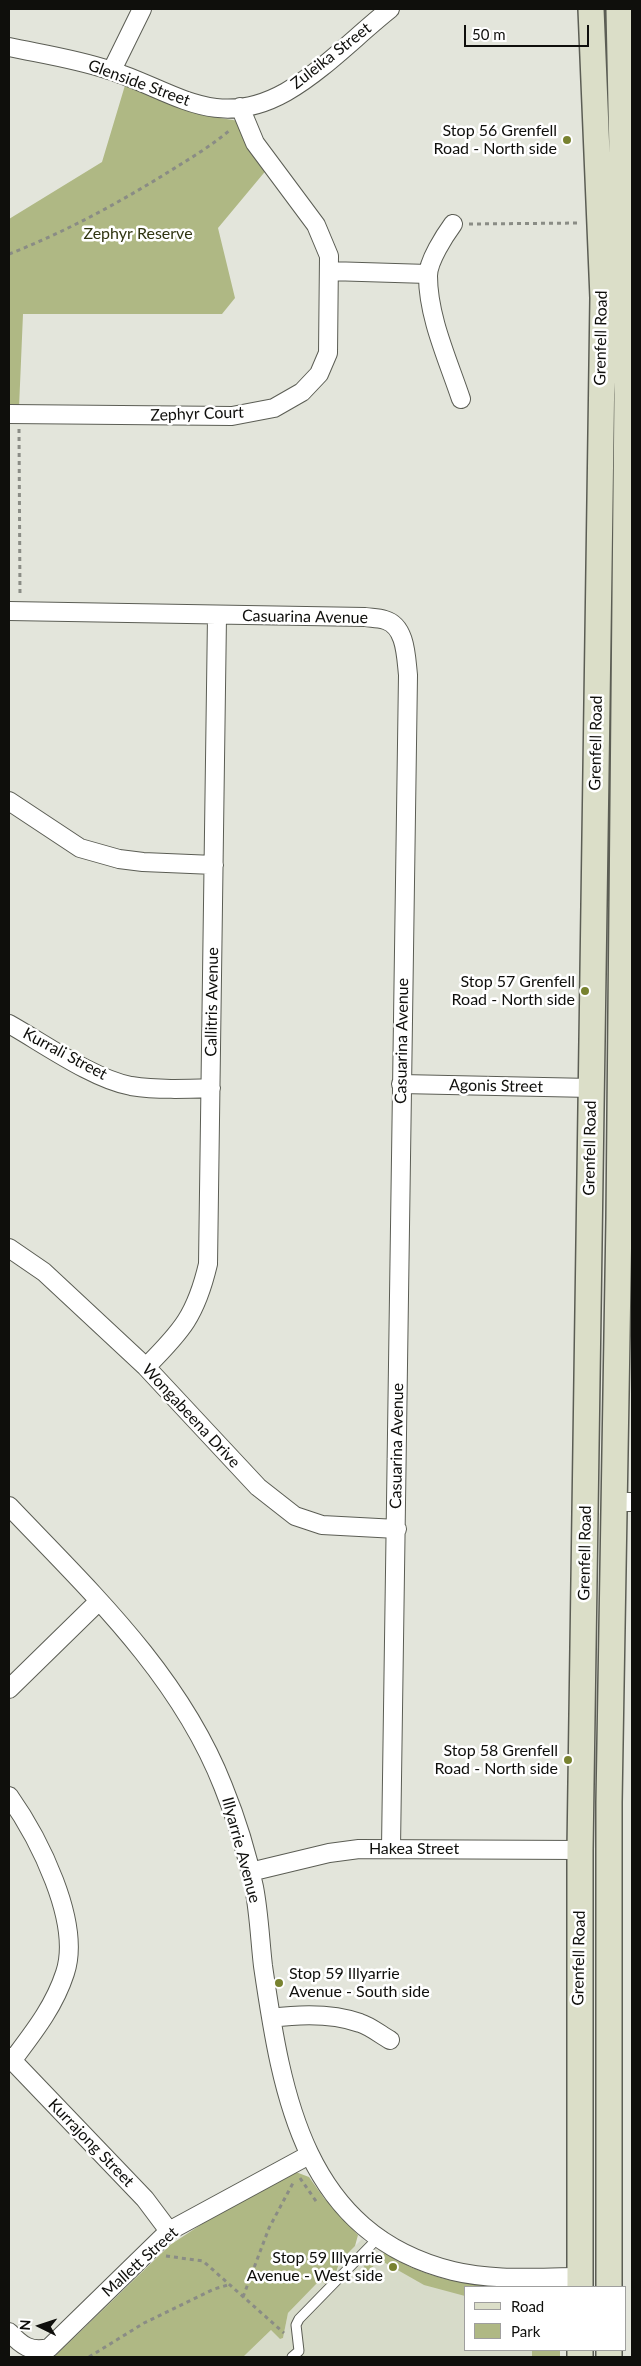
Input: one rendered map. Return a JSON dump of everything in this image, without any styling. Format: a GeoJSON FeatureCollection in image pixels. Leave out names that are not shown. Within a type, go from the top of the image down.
{"type":"FeatureCollection","features":[{"type":"Feature","properties":{"kind":"main road","name":"Grenfell Road"},"geometry":{"type":"LineString","coordinates":[[580,2282],[580,1850],[602,298],[598,134],[591,52],[591,9]]}},
{"type":"Feature","properties":{"kind":"main road","name":"Grenfell Road"},"geometry":{"type":"LineString","coordinates":[[609,2282],[609,1802],[623,1502],[620,1089],[628,852],[628,185],[619,9]]}},
{"type":"Feature","properties":{"kind":"main road"},"geometry":{"type":"LineString","coordinates":[[595,851],[628,852]]}},
{"type":"Feature","properties":{"kind":"main road"},"geometry":{"type":"LineString","coordinates":[[591,1088],[620,1089]]}},
{"type":"Feature","properties":{"kind":"main road"},"geometry":{"type":"LineString","coordinates":[[586,1501],[623,1502]]}},
{"type":"Feature","properties":{"kind":"main road"},"geometry":{"type":"LineString","coordinates":[[580,2282],[609,2282]]}},
{"type":"Feature","properties":{"kind":"street"},"geometry":{"type":"LineString","coordinates":[[112,70],[142,9]]}},
{"type":"Feature","properties":{"kind":"street","name":"Zuleika Street"},"geometry":{"type":"LineString","coordinates":[[242,111],[286,92],[390,9]]}},
{"type":"Feature","properties":{"kind":"street","name":"Glenside Street"},"geometry":{"type":"LineString","coordinates":[[9,46],[112,70],[178,100],[242,111]]}},
{"type":"Feature","properties":{"kind":"street","name":"Zephyr Court"},"geometry":{"type":"LineString","coordinates":[[14,414],[232,416],[274,408],[302,392],[319,374],[328,353],[329,256],[316,225],[255,144],[242,111]]}},
{"type":"Feature","properties":{"kind":"street"},"geometry":{"type":"LineString","coordinates":[[453,224],[443,238],[428,274],[434,319],[461,399]]}},
{"type":"Feature","properties":{"kind":"street"},"geometry":{"type":"LineString","coordinates":[[329,271],[428,274]]}},
{"type":"Feature","properties":{"kind":"street","name":"Casuarina Avenue"},"geometry":{"type":"LineString","coordinates":[[15,611],[217,616],[365,617],[386,620],[400,632],[408,675],[391,1847]]}},
{"type":"Feature","properties":{"kind":"street","name":"Callitris Avenue"},"geometry":{"type":"LineString","coordinates":[[146,1367],[178,1336],[200,1297],[206,1272],[211,1088],[217,616]]}},
{"type":"Feature","properties":{"kind":"street"},"geometry":{"type":"LineString","coordinates":[[9,801],[80,848],[142,862],[214,865]]}},
{"type":"Feature","properties":{"kind":"street","name":"Kurrali Street"},"geometry":{"type":"LineString","coordinates":[[9,1024],[97,1074],[129,1086],[154,1089],[211,1088]]}},
{"type":"Feature","properties":{"kind":"street","name":"Agonis Street"},"geometry":{"type":"LineString","coordinates":[[401,1084],[591,1088]]}},
{"type":"Feature","properties":{"kind":"street","name":"Wongabeena Drive"},"geometry":{"type":"LineString","coordinates":[[9,1248],[44,1272],[146,1367],[258,1487],[295,1516],[322,1525],[397,1529]]}},
{"type":"Feature","properties":{"kind":"street","name":"Illyarrie Avenue"},"geometry":{"type":"LineString","coordinates":[[9,1506],[121,1624],[174,1694],[188,1716],[223,1786],[250,1872],[260,1926],[275,2049],[301,2159],[322,2178],[340,2202],[378,2237],[411,2256],[434,2266],[471,2275],[580,2282]]}},
{"type":"Feature","properties":{"kind":"street"},"geometry":{"type":"LineString","coordinates":[[9,1689],[99,1601]]}},
{"type":"Feature","properties":{"kind":"street"},"geometry":{"type":"LineString","coordinates":[[9,1796],[46,1856],[70,1945],[65,1972],[45,2018],[11,2059]]}},
{"type":"Feature","properties":{"kind":"street","name":"Hakea Street"},"geometry":{"type":"LineString","coordinates":[[250,1872],[330,1853],[391,1847],[580,1850]]}},
{"type":"Feature","properties":{"kind":"street"},"geometry":{"type":"LineString","coordinates":[[272,2018],[296,2015],[336,2016],[362,2023],[390,2040]]}},
{"type":"Feature","properties":{"kind":"street","name":"Kurrajong Street"},"geometry":{"type":"LineString","coordinates":[[11,2059],[145,2199],[170,2231]]}},
{"type":"Feature","properties":{"kind":"street","name":"Mallett Street"},"geometry":{"type":"LineString","coordinates":[[9,2332],[22,2346],[34,2351],[49,2348],[170,2231],[301,2159]]}},
{"type":"Feature","properties":{"kind":"lane"},"geometry":{"type":"LineString","coordinates":[[295,2354],[296,2325],[299,2319],[378,2237]]}},
{"type":"Feature","properties":{"kind":"path"},"geometry":{"type":"LineString","coordinates":[[9,254],[75,226],[157,180],[226,133],[242,111]]}},
{"type":"Feature","properties":{"kind":"path"},"geometry":{"type":"LineString","coordinates":[[453,224],[601,223]]}},
{"type":"Feature","properties":{"kind":"path"},"geometry":{"type":"LineString","coordinates":[[14,414],[15,611]]}},
{"type":"Feature","properties":{"kind":"path"},"geometry":{"type":"LineString","coordinates":[[243,2297],[269,2228],[299,2176],[301,2159]]}},
{"type":"Feature","properties":{"kind":"path"},"geometry":{"type":"LineString","coordinates":[[154,2246],[168,2256],[203,2261],[274,2323],[295,2354]]}},
{"type":"Feature","properties":{"kind":"path"},"geometry":{"type":"LineString","coordinates":[[89,2357],[144,2323],[214,2289],[229,2285]]}},
{"type":"Feature","properties":{"kind":"shaded area"},"geometry":{"type":"Polygon","coordinates":[[[362,2239],[395,2264],[463,2286],[463,2351],[541,2351],[541,2357],[243,2357],[271,2330],[280,2339],[283,2338],[288,2313],[320,2280],[326,2285],[337,2272],[340,2261],[362,2239]]]}},
{"type":"Feature","properties":{"kind":"green space","name":"Zephyr Reserve"},"geometry":{"type":"Polygon","coordinates":[[[126,82],[201,115],[239,121],[268,168],[218,228],[235,298],[222,314],[23,314],[19,408],[9,407],[9,219],[102,162],[126,82]]]}},
{"type":"Feature","properties":{"kind":"green space"},"geometry":{"type":"Polygon","coordinates":[[[293,2171],[309,2177],[324,2198],[358,2235],[355,2246],[340,2261],[335,2275],[326,2285],[320,2280],[288,2313],[283,2338],[280,2339],[271,2330],[243,2357],[54,2357],[170,2245],[208,2220],[293,2171]]]}},
{"type":"Feature","properties":{"kind":"green space"},"geometry":{"type":"Polygon","coordinates":[[[385,2253],[413,2268],[442,2278],[473,2284],[511,2286],[463,2286],[463,2295],[424,2285],[380,2260],[365,2274],[362,2270],[366,2263],[385,2253]]]}},
{"type":"Feature","properties":{"kind":"green space"},"geometry":{"type":"Polygon","coordinates":[[[542,2285],[548,2286],[511,2286],[542,2285]]]}},
{"type":"Feature","properties":{"kind":"green space"},"geometry":{"type":"Polygon","coordinates":[[[532,2351],[560,2351],[560,2357],[532,2357],[532,2351]]]}},
{"type":"Feature","properties":{"kind":"place","name":"Stop 56 Grenfell Road - North side"},"geometry":{"type":"Point","coordinates":[567,140]}},
{"type":"Feature","properties":{"kind":"place","name":"Stop 57 Grenfell Road - North side"},"geometry":{"type":"Point","coordinates":[585,991]}},
{"type":"Feature","properties":{"kind":"place","name":"Stop 58 Grenfell Road - North side"},"geometry":{"type":"Point","coordinates":[568,1760]}},
{"type":"Feature","properties":{"kind":"place","name":"Stop 59 Illyarrie Avenue - South side"},"geometry":{"type":"Point","coordinates":[279,1983]}},
{"type":"Feature","properties":{"kind":"place","name":"Stop 59 Illyarrie Avenue - West side"},"geometry":{"type":"Point","coordinates":[393,2267]}}]}
